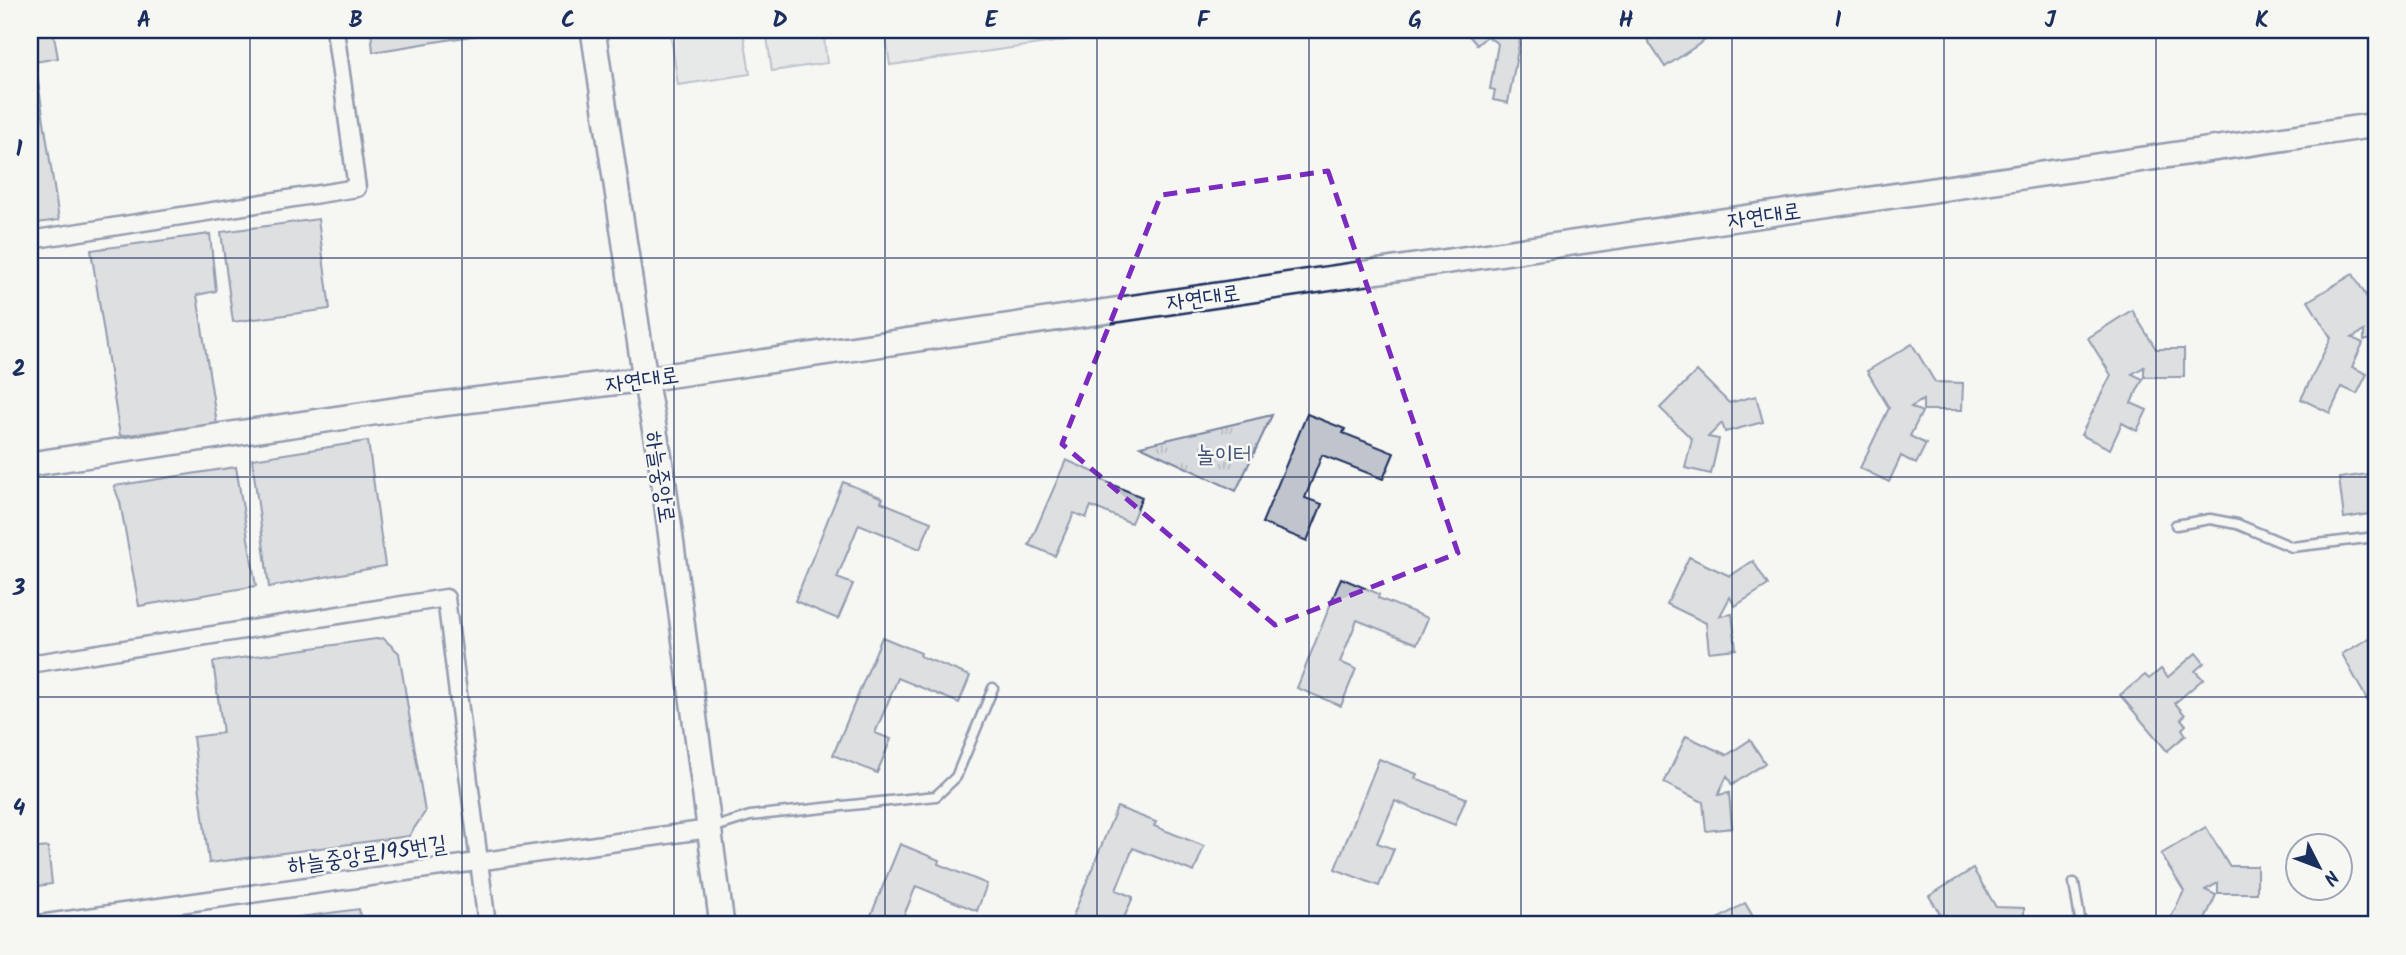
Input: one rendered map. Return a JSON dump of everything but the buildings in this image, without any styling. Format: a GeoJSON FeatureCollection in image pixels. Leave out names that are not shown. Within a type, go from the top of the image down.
{"type":"FeatureCollection","features":[{"type":"Feature","properties":{"kind":"main road","name":"하늘중앙로"},"geometry":{"type":"LineString","coordinates":[[593,30],[645,379],[662,470],[722,925]]}},
{"type":"Feature","properties":{"kind":"main road","name":"자연대로"},"geometry":{"type":"LineString","coordinates":[[30,464],[400,409],[645,379],[2376,125]]}},
{"type":"Feature","properties":{"kind":"street"},"geometry":{"type":"LineString","coordinates":[[30,240],[357,188],[335,30]]}},
{"type":"Feature","properties":{"kind":"street"},"geometry":{"type":"LineString","coordinates":[[30,664],[446,598],[487,925]]}},
{"type":"Feature","properties":{"kind":"street","name":"하늘중앙로195번길"},"geometry":{"type":"LineString","coordinates":[[32,925],[709,829]]}},
{"type":"Feature","properties":{"kind":"lane"},"geometry":{"type":"LineString","coordinates":[[2176,525],[2210,519],[2237,524],[2292,547],[2376,537]]}},
{"type":"Feature","properties":{"kind":"lane"},"geometry":{"type":"LineString","coordinates":[[709,829],[750,816],[936,796],[956,777],[993,688]]}},
{"type":"Feature","properties":{"kind":"lane"},"geometry":{"type":"LineString","coordinates":[[2074,883],[2081,925]]}},
{"type":"Feature","properties":{"kind":"highlighted area"},"geometry":{"type":"Polygon","coordinates":[[[1328,171],[1458,553],[1275,625],[1062,444],[1161,195],[1328,171]]]}},
{"type":"Feature","properties":{"kind":"green space"},"geometry":{"type":"Polygon","coordinates":[[[670,30],[743,30],[750,74],[678,85],[670,30]]]}},
{"type":"Feature","properties":{"kind":"green space"},"geometry":{"type":"Polygon","coordinates":[[[766,30],[823,30],[827,63],[772,71],[766,30]]]}},
{"type":"Feature","properties":{"kind":"green space"},"geometry":{"type":"Polygon","coordinates":[[[885,30],[1103,30],[1104,35],[890,65],[885,30]]]}},
{"type":"Feature","properties":{"kind":"green space","name":"놀이터"},"geometry":{"type":"Polygon","coordinates":[[[1272,415],[1236,491],[1140,446],[1272,415]]]}}]}
